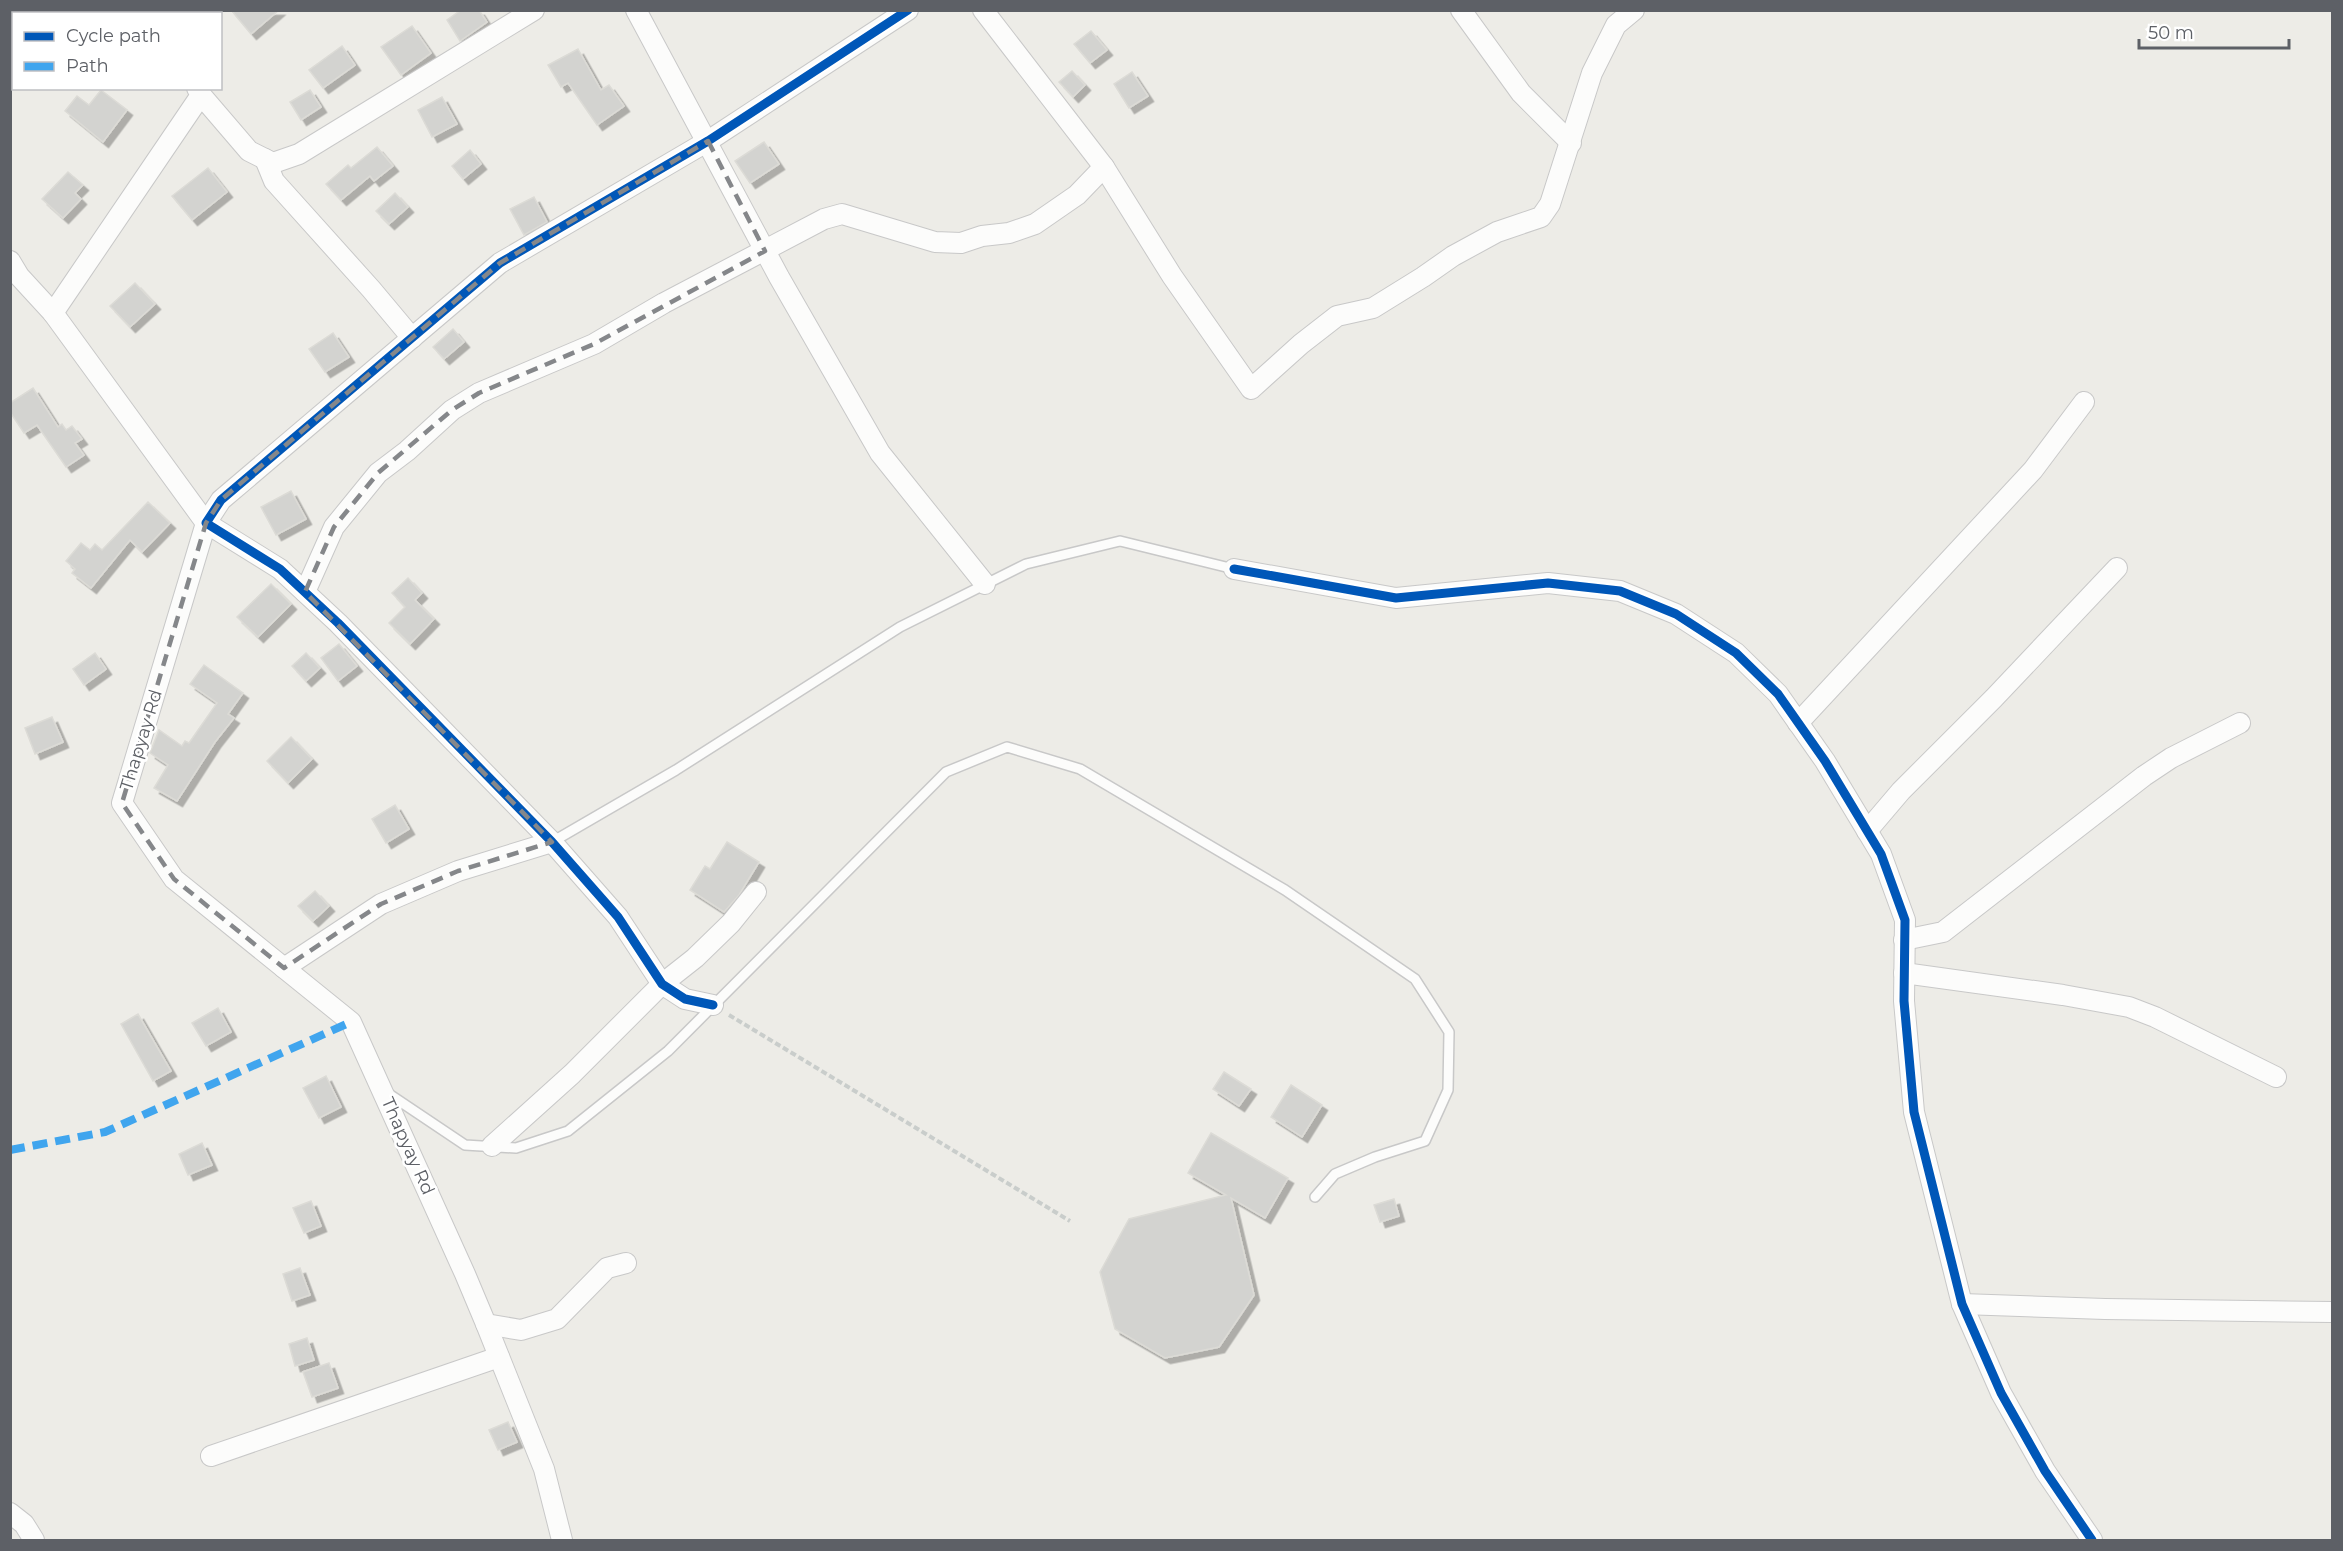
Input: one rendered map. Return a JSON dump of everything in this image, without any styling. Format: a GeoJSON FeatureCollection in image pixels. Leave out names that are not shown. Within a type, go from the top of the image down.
{"type":"FeatureCollection","features":[{"type":"Feature","properties":{"kind":"street"},"geometry":{"type":"LineString","coordinates":[[52,313],[199,92],[249,151],[273,163],[299,154],[534,10]]}},
{"type":"Feature","properties":{"kind":"street"},"geometry":{"type":"LineString","coordinates":[[636,10],[765,251],[880,453],[985,584]]}},
{"type":"Feature","properties":{"kind":"street"},"geometry":{"type":"LineString","coordinates":[[206,522],[221,500],[500,263],[708,141],[908,10]]}},
{"type":"Feature","properties":{"kind":"street"},"geometry":{"type":"LineString","coordinates":[[983,10],[1104,167],[1172,276],[1251,389],[1301,344],[1337,316],[1373,308],[1453,256],[1497,232],[1541,218],[1550,204],[1592,73],[1616,25],[1628,12]]}},
{"type":"Feature","properties":{"kind":"street"},"geometry":{"type":"LineString","coordinates":[[1461,10],[1521,93],[1571,142]]}},
{"type":"Feature","properties":{"kind":"street"},"geometry":{"type":"LineString","coordinates":[[265,159],[274,181],[412,338]]}},
{"type":"Feature","properties":{"kind":"street"},"geometry":{"type":"LineString","coordinates":[[305,592],[334,527],[378,472],[407,451],[452,410],[479,393],[594,344],[630,321],[824,219],[842,214],[935,242],[961,243],[982,236],[1009,233],[1035,224],[1077,195],[1104,167]]}},
{"type":"Feature","properties":{"kind":"street"},"geometry":{"type":"LineString","coordinates":[[13,274],[52,313],[206,522],[280,570],[338,623],[552,842],[618,917],[662,984],[685,999],[713,1005]]}},
{"type":"Feature","properties":{"kind":"street"},"geometry":{"type":"LineString","coordinates":[[1798,723],[2033,470],[2084,402]]}},
{"type":"Feature","properties":{"kind":"street","name":"Thapyay Rd"},"geometry":{"type":"LineString","coordinates":[[206,522],[122,803],[174,879],[351,1022],[486,1324],[544,1469],[562,1540]]}},
{"type":"Feature","properties":{"kind":"street"},"geometry":{"type":"LineString","coordinates":[[1867,831],[1901,791],[1994,698],[2117,568]]}},
{"type":"Feature","properties":{"kind":"street"},"geometry":{"type":"LineString","coordinates":[[1234,569],[1396,598],[1548,583],[1620,591],[1676,614],[1736,653],[1778,694],[1825,761],[1881,854],[1905,920],[1904,1001],[1914,1112],[1962,1304],[2001,1393],[2045,1472],[2092,1540]]}},
{"type":"Feature","properties":{"kind":"street"},"geometry":{"type":"LineString","coordinates":[[1904,940],[1943,932],[2144,776],[2171,758],[2240,723]]}},
{"type":"Feature","properties":{"kind":"street"},"geometry":{"type":"LineString","coordinates":[[284,968],[381,904],[459,871],[552,842]]}},
{"type":"Feature","properties":{"kind":"street"},"geometry":{"type":"LineString","coordinates":[[492,1146],[572,1074],[662,984],[695,958],[732,923],[756,892]]}},
{"type":"Feature","properties":{"kind":"street"},"geometry":{"type":"LineString","coordinates":[[1904,973],[2063,995],[2129,1007],[2155,1017],[2276,1077]]}},
{"type":"Feature","properties":{"kind":"street"},"geometry":{"type":"LineString","coordinates":[[486,1324],[521,1330],[557,1319],[607,1268],[626,1263]]}},
{"type":"Feature","properties":{"kind":"street"},"geometry":{"type":"LineString","coordinates":[[1962,1304],[2104,1309],[2332,1312]]}},
{"type":"Feature","properties":{"kind":"street"},"geometry":{"type":"LineString","coordinates":[[211,1456],[499,1357]]}},
{"type":"Feature","properties":{"kind":"street"},"geometry":{"type":"LineString","coordinates":[[10,1513],[24,1524],[34,1540]]}},
{"type":"Feature","properties":{"kind":"lane"},"geometry":{"type":"LineString","coordinates":[[552,842],[676,770],[900,627],[1026,564],[1120,541],[1234,569]]}},
{"type":"Feature","properties":{"kind":"lane"},"geometry":{"type":"LineString","coordinates":[[382,1089],[465,1145],[516,1148],[568,1131],[668,1051],[946,772],[1007,747],[1080,769],[1286,890],[1415,979],[1449,1032],[1448,1090],[1425,1141],[1375,1157],[1335,1174],[1315,1197]]}},
{"type":"Feature","properties":{"kind":"path"},"geometry":{"type":"LineString","coordinates":[[713,1005],[1070,1221]]}},
{"type":"Feature","properties":{"kind":"highlighted area"},"geometry":{"type":"Polygon","coordinates":[[[708,141],[765,251],[594,344],[479,393],[452,410],[378,473],[334,527],[305,592],[552,842],[458,871],[381,904],[284,968],[174,879],[122,803],[206,523],[221,500],[500,263],[708,141]]]}},
{"type":"Feature","properties":{"kind":"building"},"geometry":{"type":"Polygon","coordinates":[[[231,10],[279,10],[251,34],[231,10]]]}},
{"type":"Feature","properties":{"kind":"building"},"geometry":{"type":"Polygon","coordinates":[[[461,10],[479,10],[487,22],[460,41],[447,20],[461,10]]]}},
{"type":"Feature","properties":{"kind":"building"},"geometry":{"type":"Polygon","coordinates":[[[412,26],[431,53],[401,75],[381,47],[412,26]]]}},
{"type":"Feature","properties":{"kind":"building"},"geometry":{"type":"Polygon","coordinates":[[[1091,31],[1107,50],[1090,63],[1074,44],[1091,31]]]}},
{"type":"Feature","properties":{"kind":"building"},"geometry":{"type":"Polygon","coordinates":[[[342,46],[355,65],[323,88],[309,70],[342,46]]]}},
{"type":"Feature","properties":{"kind":"building"},"geometry":{"type":"Polygon","coordinates":[[[578,49],[601,90],[609,85],[624,106],[597,125],[568,83],[561,87],[548,65],[578,49]]]}},
{"type":"Feature","properties":{"kind":"building"},"geometry":{"type":"Polygon","coordinates":[[[1072,71],[1085,85],[1073,97],[1059,82],[1072,71]]]}},
{"type":"Feature","properties":{"kind":"building"},"geometry":{"type":"Polygon","coordinates":[[[1132,72],[1148,96],[1129,108],[1114,84],[1132,72]]]}},
{"type":"Feature","properties":{"kind":"building"},"geometry":{"type":"Polygon","coordinates":[[[101,90],[127,110],[103,142],[65,111],[77,96],[89,105],[101,90]]]}},
{"type":"Feature","properties":{"kind":"building"},"geometry":{"type":"Polygon","coordinates":[[[310,90],[321,107],[301,120],[290,102],[310,90]]]}},
{"type":"Feature","properties":{"kind":"building"},"geometry":{"type":"Polygon","coordinates":[[[442,97],[457,124],[432,137],[418,110],[442,97]]]}},
{"type":"Feature","properties":{"kind":"building"},"geometry":{"type":"Polygon","coordinates":[[[764,142],[779,164],[750,183],[735,161],[764,142]]]}},
{"type":"Feature","properties":{"kind":"building"},"geometry":{"type":"Polygon","coordinates":[[[377,147],[393,166],[374,181],[370,176],[341,200],[326,184],[348,165],[351,168],[377,147]]]}},
{"type":"Feature","properties":{"kind":"building"},"geometry":{"type":"Polygon","coordinates":[[[470,150],[481,164],[463,179],[452,166],[470,150]]]}},
{"type":"Feature","properties":{"kind":"building"},"geometry":{"type":"Polygon","coordinates":[[[208,168],[227,192],[192,220],[172,196],[208,168]]]}},
{"type":"Feature","properties":{"kind":"building"},"geometry":{"type":"Polygon","coordinates":[[[68,172],[83,185],[75,193],[81,199],[63,218],[42,199],[68,172]]]}},
{"type":"Feature","properties":{"kind":"building"},"geometry":{"type":"Polygon","coordinates":[[[395,193],[408,207],[389,224],[376,211],[395,193]]]}},
{"type":"Feature","properties":{"kind":"building"},"geometry":{"type":"Polygon","coordinates":[[[534,197],[547,222],[524,235],[510,209],[534,197]]]}},
{"type":"Feature","properties":{"kind":"building"},"geometry":{"type":"Polygon","coordinates":[[[135,283],[155,304],[130,327],[110,306],[135,283]]]}},
{"type":"Feature","properties":{"kind":"building"},"geometry":{"type":"Polygon","coordinates":[[[453,329],[464,342],[444,359],[433,347],[453,329]]]}},
{"type":"Feature","properties":{"kind":"building"},"geometry":{"type":"Polygon","coordinates":[[[333,333],[349,357],[325,372],[309,349],[333,333]]]}},
{"type":"Feature","properties":{"kind":"building"},"geometry":{"type":"Polygon","coordinates":[[[33,388],[58,427],[62,424],[66,430],[72,426],[82,439],[75,443],[84,455],[66,467],[37,425],[24,433],[10,412],[10,403],[33,388]]]}},
{"type":"Feature","properties":{"kind":"building"},"geometry":{"type":"Polygon","coordinates":[[[291,491],[306,519],[276,535],[261,507],[291,491]]]}},
{"type":"Feature","properties":{"kind":"building"},"geometry":{"type":"Polygon","coordinates":[[[148,502],[170,523],[142,552],[130,540],[91,588],[72,573],[75,569],[66,561],[81,543],[90,550],[95,544],[102,550],[148,502]]]}},
{"type":"Feature","properties":{"kind":"building"},"geometry":{"type":"Polygon","coordinates":[[[408,578],[422,593],[415,600],[434,619],[410,644],[389,623],[405,607],[392,593],[408,578]]]}},
{"type":"Feature","properties":{"kind":"building"},"geometry":{"type":"Polygon","coordinates":[[[271,584],[291,604],[258,637],[237,617],[271,584]]]}},
{"type":"Feature","properties":{"kind":"building"},"geometry":{"type":"Polygon","coordinates":[[[339,644],[357,666],[338,681],[321,658],[339,644]]]}},
{"type":"Feature","properties":{"kind":"building"},"geometry":{"type":"Polygon","coordinates":[[[95,653],[106,669],[84,685],[73,669],[95,653]]]}},
{"type":"Feature","properties":{"kind":"building"},"geometry":{"type":"Polygon","coordinates":[[[306,653],[320,668],[306,681],[292,666],[306,653]]]}},
{"type":"Feature","properties":{"kind":"building"},"geometry":{"type":"Polygon","coordinates":[[[204,665],[243,693],[228,714],[234,718],[215,742],[177,801],[154,788],[168,765],[150,753],[159,730],[182,746],[185,741],[189,743],[217,703],[190,684],[204,665]]]}},
{"type":"Feature","properties":{"kind":"building"},"geometry":{"type":"Polygon","coordinates":[[[52,717],[63,742],[35,754],[25,728],[52,717]]]}},
{"type":"Feature","properties":{"kind":"building"},"geometry":{"type":"Polygon","coordinates":[[[291,737],[312,759],[288,783],[267,761],[291,737]]]}},
{"type":"Feature","properties":{"kind":"building"},"geometry":{"type":"Polygon","coordinates":[[[395,805],[409,829],[386,843],[372,819],[395,805]]]}},
{"type":"Feature","properties":{"kind":"building"},"geometry":{"type":"Polygon","coordinates":[[[727,842],[759,862],[739,895],[724,912],[690,890],[705,866],[710,869],[727,842]]]}},
{"type":"Feature","properties":{"kind":"building"},"geometry":{"type":"Polygon","coordinates":[[[315,891],[329,906],[313,921],[298,906],[315,891]]]}},
{"type":"Feature","properties":{"kind":"building"},"geometry":{"type":"Polygon","coordinates":[[[218,1008],[231,1032],[206,1046],[192,1023],[218,1008]]]}},
{"type":"Feature","properties":{"kind":"building"},"geometry":{"type":"Polygon","coordinates":[[[138,1014],[171,1071],[153,1081],[121,1024],[138,1014]]]}},
{"type":"Feature","properties":{"kind":"building"},"geometry":{"type":"Polygon","coordinates":[[[1224,1072],[1251,1089],[1239,1106],[1213,1089],[1224,1072]]]}},
{"type":"Feature","properties":{"kind":"building"},"geometry":{"type":"Polygon","coordinates":[[[326,1076],[341,1107],[319,1118],[303,1088],[326,1076]]]}},
{"type":"Feature","properties":{"kind":"building"},"geometry":{"type":"Polygon","coordinates":[[[1291,1085],[1322,1105],[1302,1137],[1271,1117],[1291,1085]]]}},
{"type":"Feature","properties":{"kind":"building"},"geometry":{"type":"Polygon","coordinates":[[[1211,1133],[1288,1178],[1265,1218],[1231,1198],[1254,1295],[1219,1347],[1165,1358],[1115,1329],[1100,1272],[1129,1219],[1226,1195],[1188,1173],[1211,1133]]]}},
{"type":"Feature","properties":{"kind":"building"},"geometry":{"type":"Polygon","coordinates":[[[202,1143],[212,1165],[188,1175],[179,1154],[202,1143]]]}},
{"type":"Feature","properties":{"kind":"building"},"geometry":{"type":"Polygon","coordinates":[[[1394,1199],[1399,1216],[1380,1222],[1374,1205],[1394,1199]]]}},
{"type":"Feature","properties":{"kind":"building"},"geometry":{"type":"Polygon","coordinates":[[[311,1201],[321,1226],[304,1233],[293,1208],[311,1201]]]}},
{"type":"Feature","properties":{"kind":"building"},"geometry":{"type":"Polygon","coordinates":[[[300,1268],[310,1295],[292,1301],[283,1274],[300,1268]]]}},
{"type":"Feature","properties":{"kind":"building"},"geometry":{"type":"Polygon","coordinates":[[[307,1338],[314,1360],[295,1366],[289,1344],[307,1338]]]}},
{"type":"Feature","properties":{"kind":"building"},"geometry":{"type":"Polygon","coordinates":[[[329,1363],[338,1388],[312,1397],[303,1372],[329,1363]]]}},
{"type":"Feature","properties":{"kind":"building"},"geometry":{"type":"Polygon","coordinates":[[[508,1422],[517,1442],[498,1450],[489,1430],[508,1422]]]}},
{"type":"Feature","properties":{"kind":"marked path"},"geometry":{"type":"LineString","coordinates":[[10,1150],[105,1132],[351,1022]]}},
{"type":"Feature","properties":{"kind":"cycle path"},"geometry":{"type":"LineString","coordinates":[[713,1005],[685,999],[662,984],[618,917],[552,842],[338,623],[280,569],[206,523],[221,500],[500,263],[708,141],[908,10]]}},
{"type":"Feature","properties":{"kind":"cycle path"},"geometry":{"type":"LineString","coordinates":[[1234,569],[1396,598],[1548,583],[1620,591],[1676,614],[1736,653],[1778,694],[1825,761],[1881,854],[1905,920],[1904,1001],[1914,1112],[1962,1304],[2001,1393],[2045,1471],[2092,1540]]}}]}
